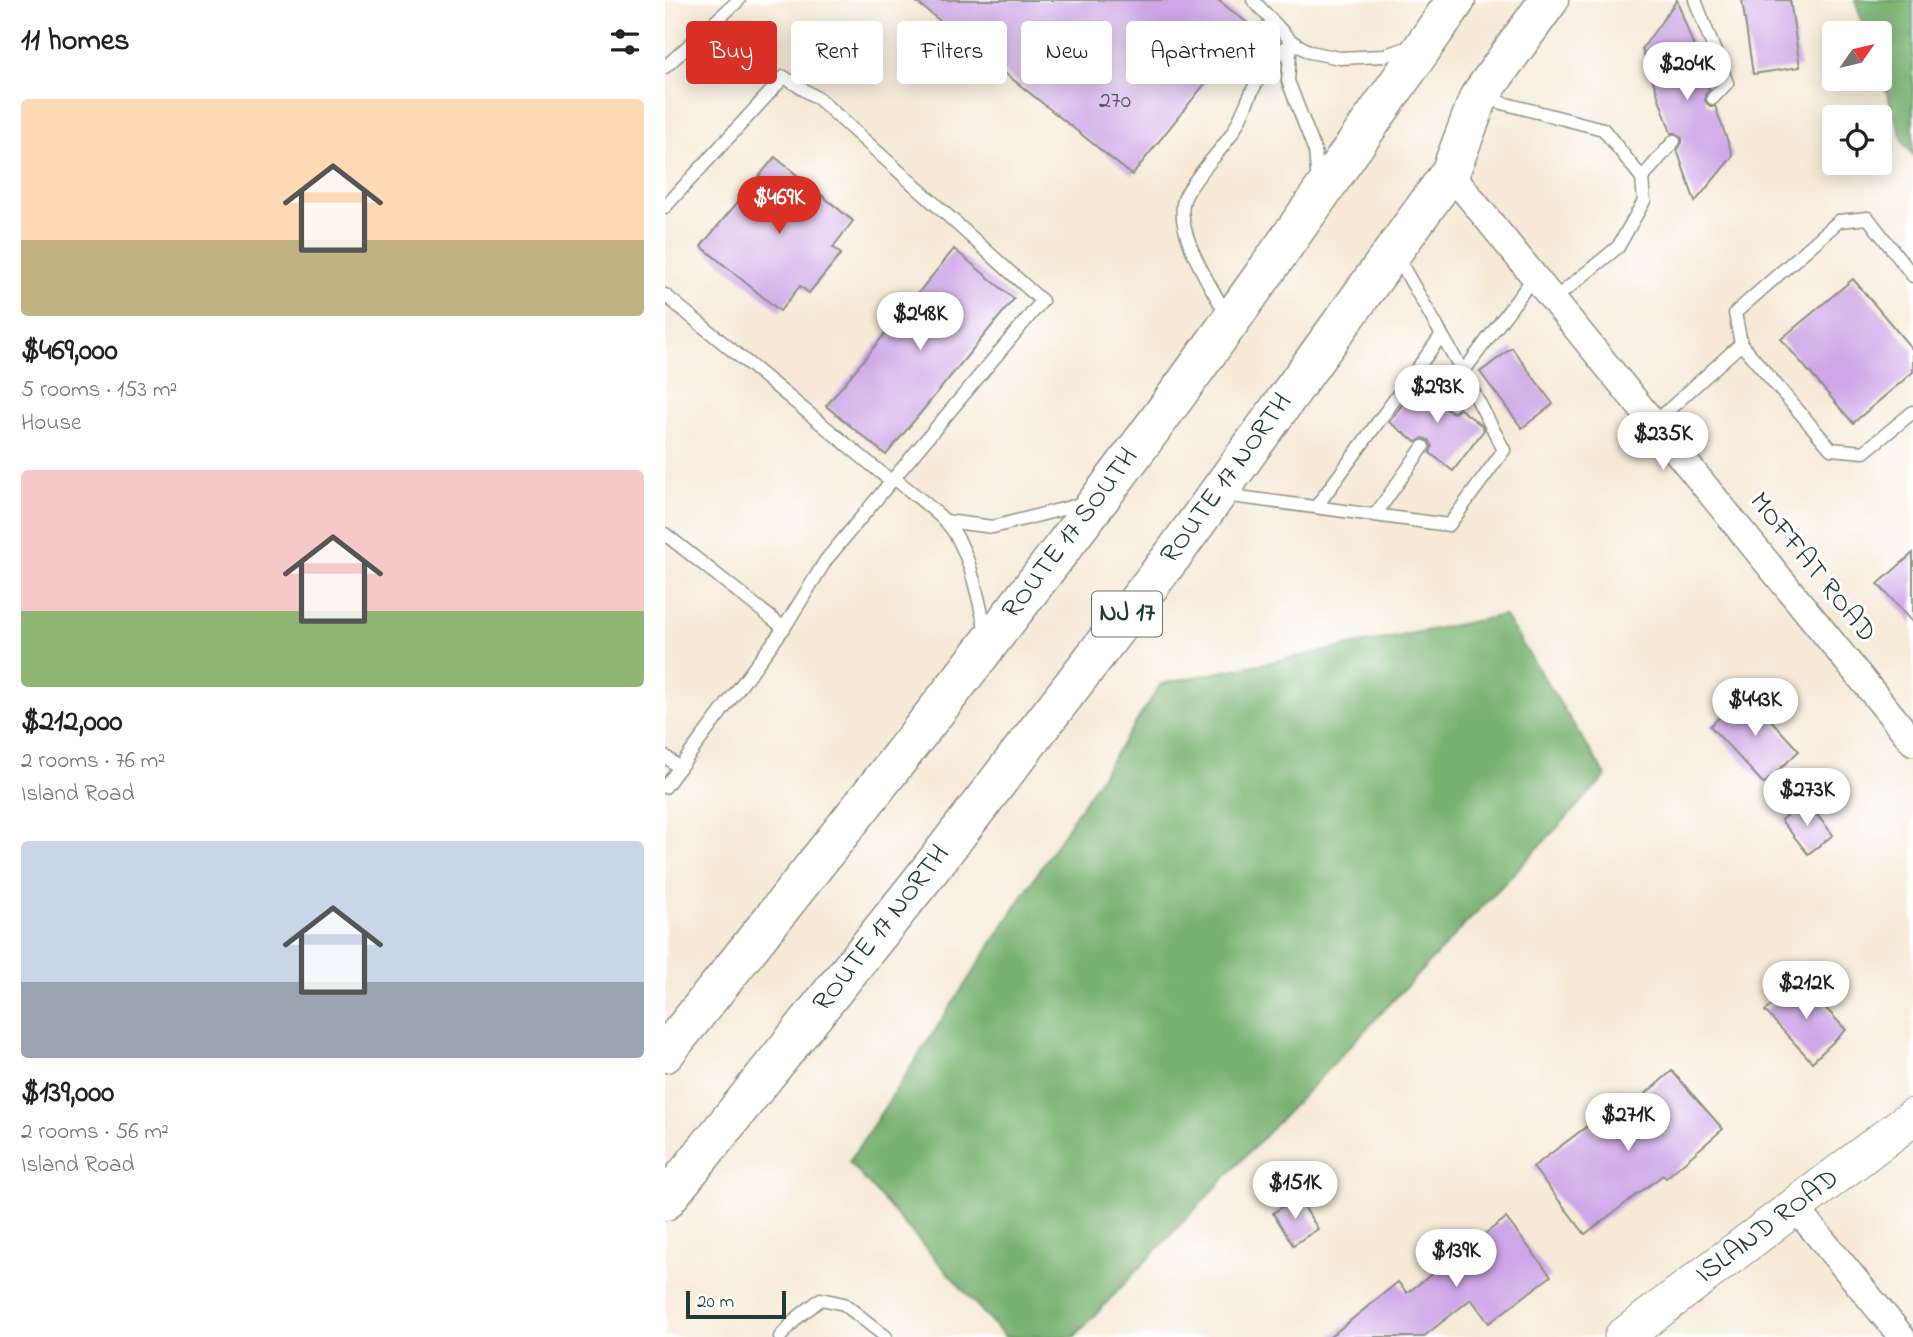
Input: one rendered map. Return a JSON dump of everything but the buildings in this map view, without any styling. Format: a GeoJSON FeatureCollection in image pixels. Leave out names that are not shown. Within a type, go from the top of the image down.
{"type":"FeatureCollection","features":[{"type":"Feature","properties":{"kind":"highway","name":"ROUTE 17 SOUTH"},"geometry":{"type":"LineString","coordinates":[[665,1053],[852,820],[1099,499],[1375,120],[1457,0]]}},
{"type":"Feature","properties":{"kind":"highway","name":"ROUTE 17 NORTH"},"geometry":{"type":"LineString","coordinates":[[665,1201],[925,877],[1173,555],[1450,173],[1479,97],[1549,0]]}},
{"type":"Feature","properties":{"kind":"main road","name":"ISLAND ROAD"},"geometry":{"type":"LineString","coordinates":[[1623,1337],[1913,1117]]}},
{"type":"Feature","properties":{"kind":"street","name":"MOFFAT ROAD"},"geometry":{"type":"LineString","coordinates":[[1450,173],[1913,742]]}},
{"type":"Feature","properties":{"kind":"street"},"geometry":{"type":"LineString","coordinates":[[1795,1207],[1902,1337]]}},
{"type":"Feature","properties":{"kind":"lane"},"geometry":{"type":"LineString","coordinates":[[665,66],[739,0]]}},
{"type":"Feature","properties":{"kind":"lane"},"geometry":{"type":"LineString","coordinates":[[1253,0],[1291,41],[1310,52],[1341,58],[1382,56],[1429,40]]}},
{"type":"Feature","properties":{"kind":"lane"},"geometry":{"type":"LineString","coordinates":[[1695,0],[1727,83],[1713,98]]}},
{"type":"Feature","properties":{"kind":"lane"},"geometry":{"type":"LineString","coordinates":[[1291,41],[1288,81],[1315,151],[1319,196]]}},
{"type":"Feature","properties":{"kind":"lane"},"geometry":{"type":"LineString","coordinates":[[1230,321],[1193,253],[1182,220],[1184,198],[1241,120],[1258,81],[1291,41]]}},
{"type":"Feature","properties":{"kind":"lane"},"geometry":{"type":"LineString","coordinates":[[665,207],[784,77],[819,99],[1042,301],[826,560],[784,628],[665,787]]}},
{"type":"Feature","properties":{"kind":"lane"},"geometry":{"type":"LineString","coordinates":[[1479,97],[1604,129],[1642,178],[1644,201],[1618,247],[1553,300]]}},
{"type":"Feature","properties":{"kind":"lane"},"geometry":{"type":"LineString","coordinates":[[1642,178],[1674,141]]}},
{"type":"Feature","properties":{"kind":"lane"},"geometry":{"type":"LineString","coordinates":[[1913,276],[1868,218],[1839,221],[1735,313],[1741,344],[1831,449],[1864,452],[1913,412]]}},
{"type":"Feature","properties":{"kind":"lane"},"geometry":{"type":"LineString","coordinates":[[1217,494],[1448,525],[1504,450],[1393,250]]}},
{"type":"Feature","properties":{"kind":"lane"},"geometry":{"type":"LineString","coordinates":[[1453,404],[1463,372],[1534,277]]}},
{"type":"Feature","properties":{"kind":"lane"},"geometry":{"type":"LineString","coordinates":[[665,295],[946,521],[962,547],[970,569],[989,643]]}},
{"type":"Feature","properties":{"kind":"lane"},"geometry":{"type":"LineString","coordinates":[[1316,507],[1441,336]]}},
{"type":"Feature","properties":{"kind":"lane"},"geometry":{"type":"LineString","coordinates":[[1653,424],[1741,344]]}},
{"type":"Feature","properties":{"kind":"lane"},"geometry":{"type":"LineString","coordinates":[[1375,515],[1423,447]]}},
{"type":"Feature","properties":{"kind":"lane"},"geometry":{"type":"LineString","coordinates":[[946,521],[993,527],[1099,499]]}},
{"type":"Feature","properties":{"kind":"lane"},"geometry":{"type":"LineString","coordinates":[[665,534],[784,628]]}},
{"type":"Feature","properties":{"kind":"lane"},"geometry":{"type":"LineString","coordinates":[[665,756],[679,768]]}},
{"type":"Feature","properties":{"kind":"lane"},"geometry":{"type":"LineString","coordinates":[[780,1337],[797,1318],[821,1299],[844,1304],[886,1337]]}},
{"type":"Feature","properties":{"kind":"green space"},"geometry":{"type":"Polygon","coordinates":[[[1855,0],[1913,0],[1913,155],[1904,144],[1886,91],[1892,91],[1892,21],[1862,21],[1855,0]]]}},
{"type":"Feature","properties":{"kind":"green space"},"geometry":{"type":"Polygon","coordinates":[[[1504,615],[1606,776],[1074,1337],[1005,1337],[849,1162],[1161,684],[1504,615]]]}}]}
